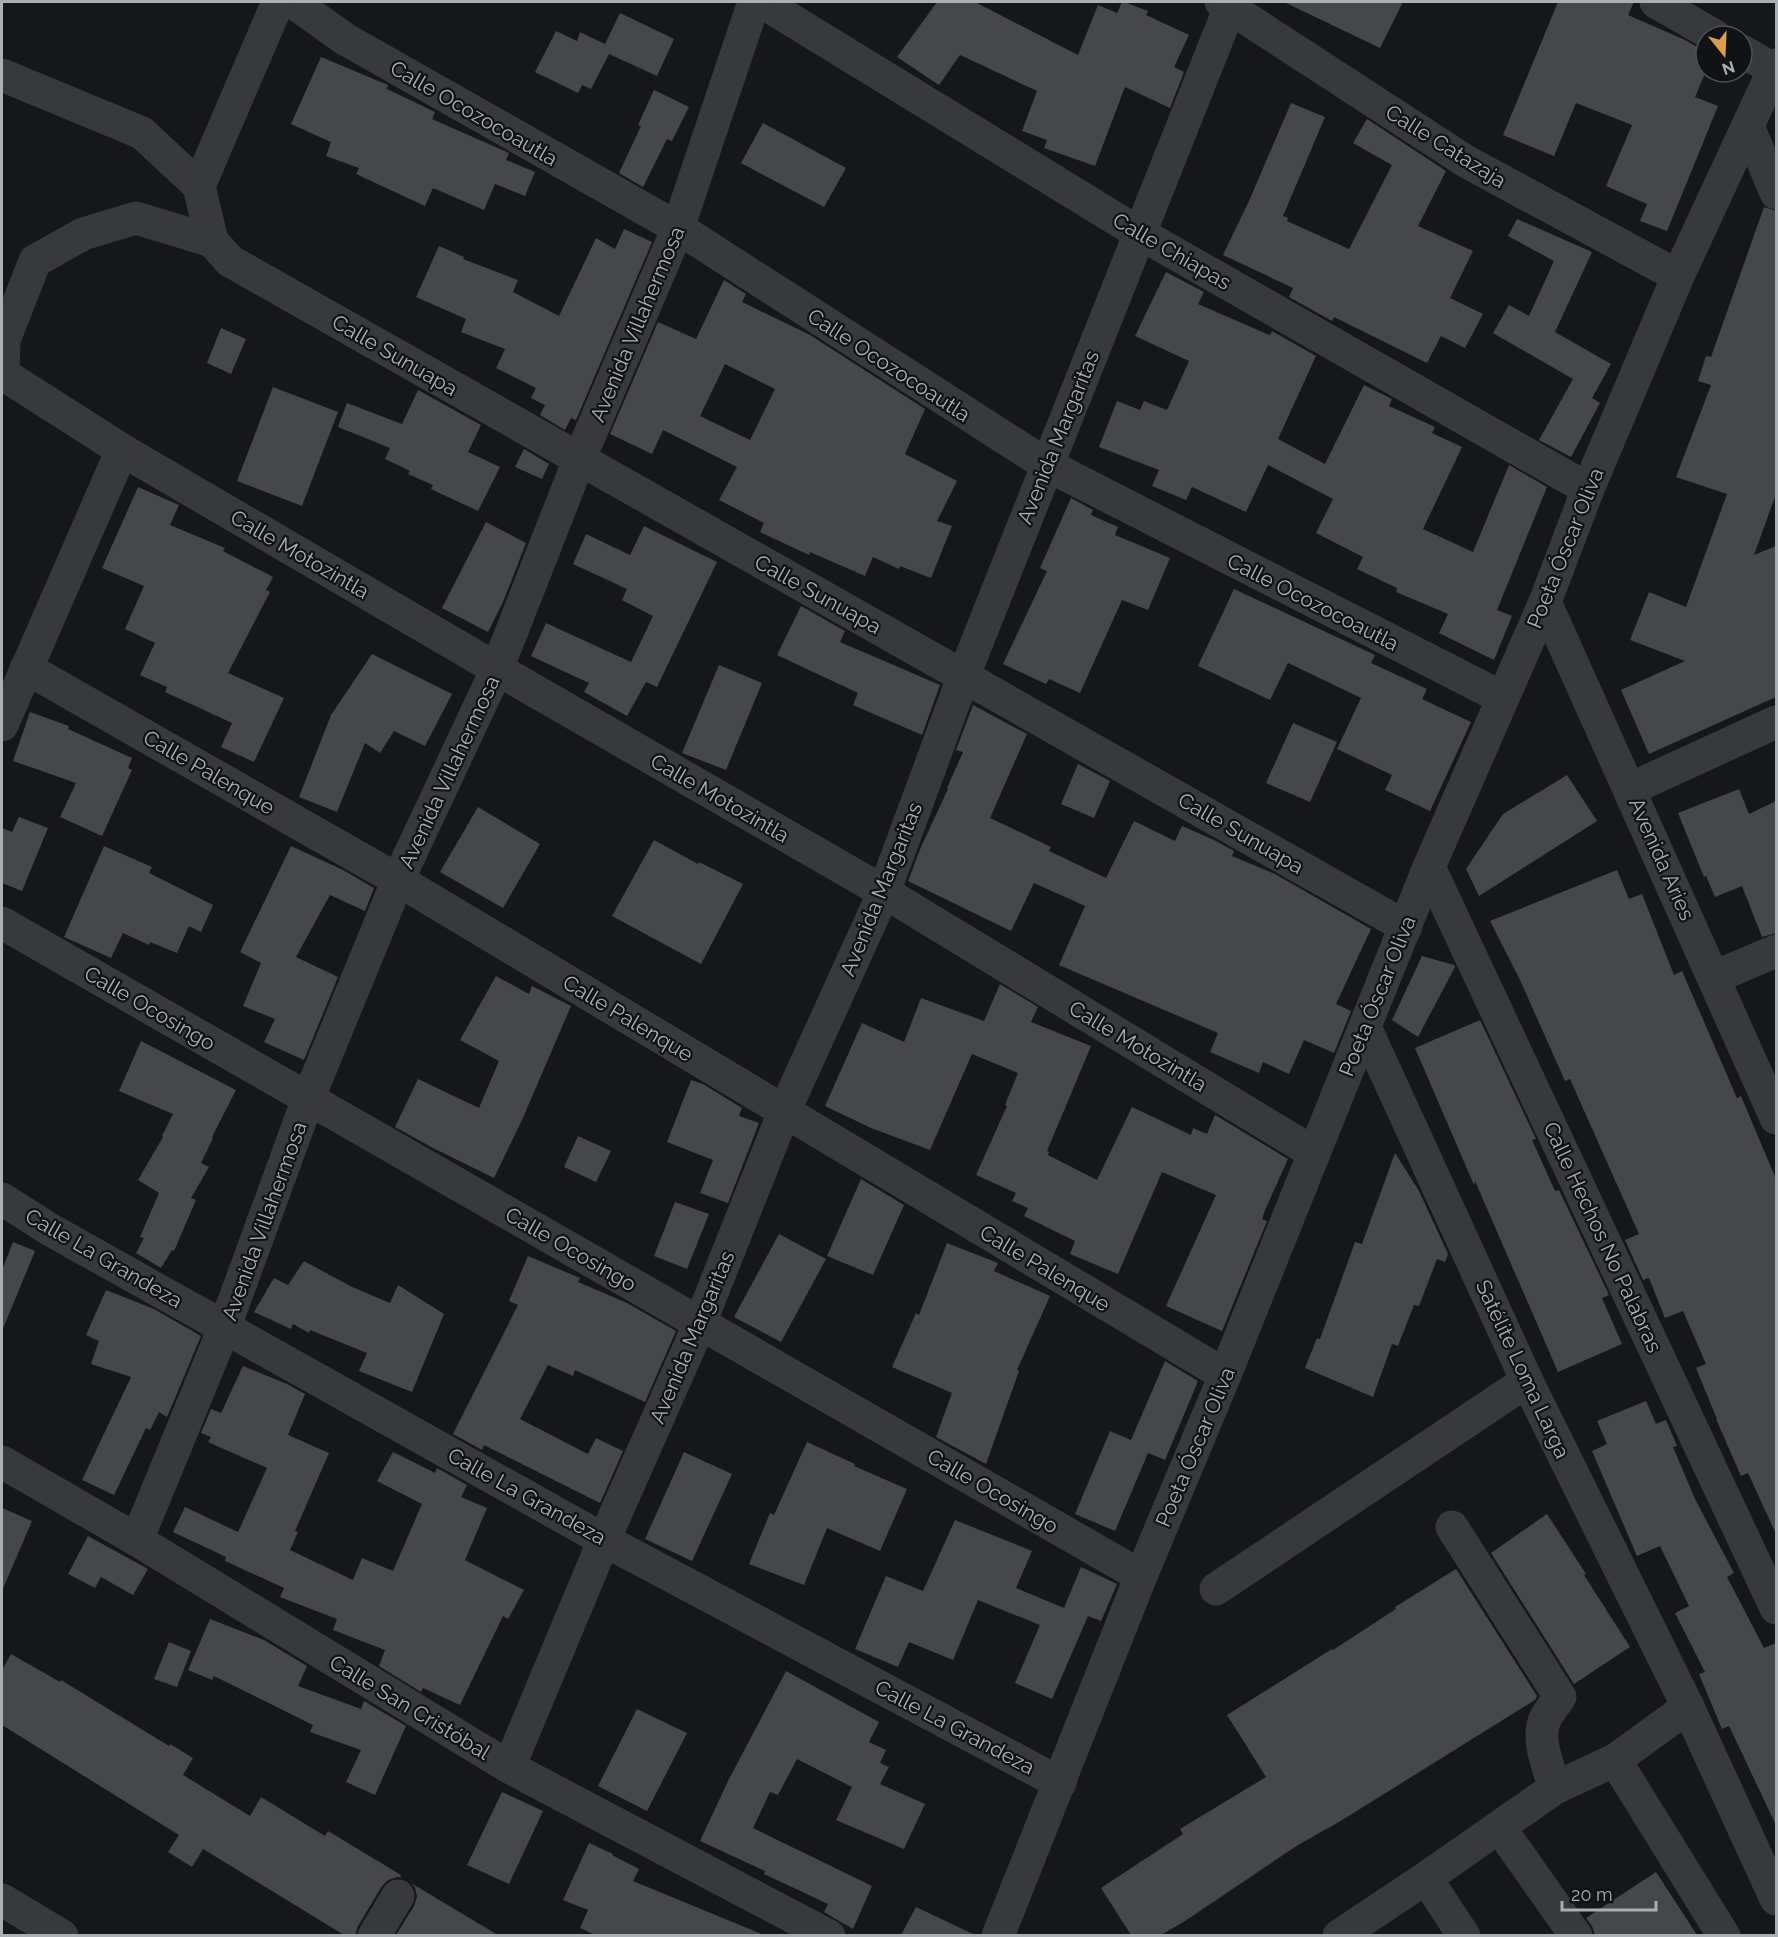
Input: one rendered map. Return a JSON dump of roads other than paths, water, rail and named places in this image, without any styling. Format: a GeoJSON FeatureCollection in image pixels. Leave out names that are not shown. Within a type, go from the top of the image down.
{"type":"FeatureCollection","features":[{"type":"Feature","properties":{"kind":"street"},"geometry":{"type":"LineString","coordinates":[[199,186],[278,2]]}},
{"type":"Feature","properties":{"kind":"street","name":"Calle Ocozocoautla"},"geometry":{"type":"LineString","coordinates":[[293,2],[345,39],[678,228],[1047,465],[1503,698]]}},
{"type":"Feature","properties":{"kind":"street","name":"Avenida Villahermosa"},"geometry":{"type":"LineString","coordinates":[[137,1540],[225,1326],[308,1099],[398,880],[497,669],[579,460],[678,228],[754,2]]}},
{"type":"Feature","properties":{"kind":"street","name":"Calle Chiapas"},"geometry":{"type":"LineString","coordinates":[[762,2],[1139,233],[1588,489]]}},
{"type":"Feature","properties":{"kind":"street"},"geometry":{"type":"LineString","coordinates":[[1656,2],[1694,24]]}},
{"type":"Feature","properties":{"kind":"street","name":"Avenida Margaritas"},"geometry":{"type":"LineString","coordinates":[[509,1767],[604,1540],[700,1323],[784,1112],[884,892],[964,675],[1228,3]]}},
{"type":"Feature","properties":{"kind":"street","name":"Calle Catazaja"},"geometry":{"type":"LineString","coordinates":[[1228,3],[1467,162],[1678,276]]}},
{"type":"Feature","properties":{"kind":"street"},"geometry":{"type":"LineString","coordinates":[[1754,57],[1776,67]]}},
{"type":"Feature","properties":{"kind":"street","name":"Poeta Óscar Oliva"},"geometry":{"type":"LineString","coordinates":[[998,1935],[1429,867],[1545,602],[1588,489],[1678,276],[1776,67]]}},
{"type":"Feature","properties":{"kind":"street"},"geometry":{"type":"LineString","coordinates":[[2,75],[142,133],[199,186],[221,251]]}},
{"type":"Feature","properties":{"kind":"street"},"geometry":{"type":"LineString","coordinates":[[1748,126],[1776,193]]}},
{"type":"Feature","properties":{"kind":"street","name":"Calle Sunuapa"},"geometry":{"type":"LineString","coordinates":[[122,450],[3,374],[4,340],[35,261],[83,234],[136,218],[221,251],[579,460],[964,675],[1406,927]]}},
{"type":"Feature","properties":{"kind":"street"},"geometry":{"type":"LineString","coordinates":[[2,725],[122,450]]}},
{"type":"Feature","properties":{"kind":"street","name":"Calle Motozintla"},"geometry":{"type":"LineString","coordinates":[[122,450],[884,892],[1314,1153]]}},
{"type":"Feature","properties":{"kind":"street","name":"Avenida Aries"},"geometry":{"type":"LineString","coordinates":[[1545,602],[1715,976],[1776,1118]]}},
{"type":"Feature","properties":{"kind":"street","name":"Calle Palenque"},"geometry":{"type":"LineString","coordinates":[[26,668],[398,880],[1225,1375]]}},
{"type":"Feature","properties":{"kind":"street"},"geometry":{"type":"LineString","coordinates":[[1630,789],[1776,722]]}},
{"type":"Feature","properties":{"kind":"street","name":"Calle Hechos No Palabras"},"geometry":{"type":"LineString","coordinates":[[1429,867],[1776,1608]]}},
{"type":"Feature","properties":{"kind":"street","name":"Calle Ocosingo"},"geometry":{"type":"LineString","coordinates":[[2,923],[1141,1576]]}},
{"type":"Feature","properties":{"kind":"street"},"geometry":{"type":"LineString","coordinates":[[1715,976],[1776,951]]}},
{"type":"Feature","properties":{"kind":"street","name":"Satélite Loma Larga"},"geometry":{"type":"LineString","coordinates":[[1365,1027],[1527,1381],[1689,1707],[1776,1899]]}},
{"type":"Feature","properties":{"kind":"street","name":"Calle La Grandeza"},"geometry":{"type":"LineString","coordinates":[[2,1198],[49,1229],[604,1540],[1060,1783]]}},
{"type":"Feature","properties":{"kind":"street"},"geometry":{"type":"LineString","coordinates":[[1216,1590],[1527,1381]]}},
{"type":"Feature","properties":{"kind":"street","name":"Calle San Cristóbal"},"geometry":{"type":"LineString","coordinates":[[2,1462],[137,1540],[509,1767],[829,1935]]}},
{"type":"Feature","properties":{"kind":"street"},"geometry":{"type":"LineString","coordinates":[[1452,1527],[1560,1697],[1545,1719],[1542,1735],[1544,1751],[1555,1788]]}},
{"type":"Feature","properties":{"kind":"street"},"geometry":{"type":"LineString","coordinates":[[1343,1934],[1555,1788],[1615,1760],[1689,1707]]}},
{"type":"Feature","properties":{"kind":"street"},"geometry":{"type":"LineString","coordinates":[[1615,1760],[1724,1935]]}},
{"type":"Feature","properties":{"kind":"street"},"geometry":{"type":"LineString","coordinates":[[1500,1828],[1576,1935]]}},
{"type":"Feature","properties":{"kind":"street"},"geometry":{"type":"LineString","coordinates":[[1426,1878],[1464,1935]]}},
{"type":"Feature","properties":{"kind":"street"},"geometry":{"type":"LineString","coordinates":[[374,1935],[398,1896]]}},
{"type":"Feature","properties":{"kind":"street"},"geometry":{"type":"LineString","coordinates":[[2,1900],[62,1935]]}}]}
